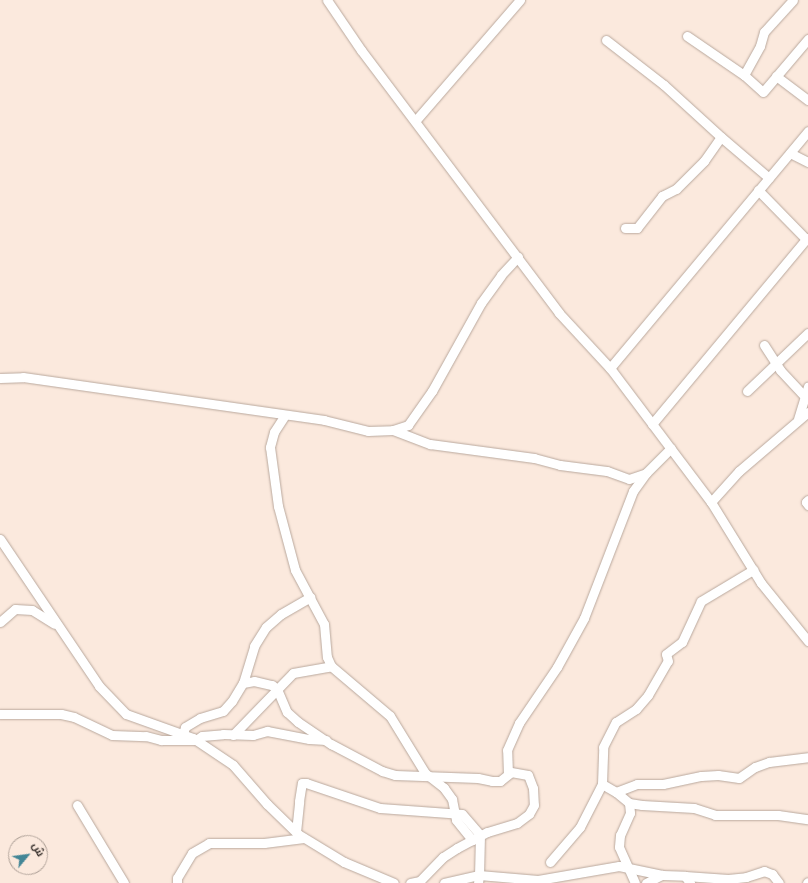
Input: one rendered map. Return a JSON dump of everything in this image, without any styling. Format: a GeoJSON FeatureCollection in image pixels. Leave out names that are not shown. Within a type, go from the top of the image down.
{"type":"FeatureCollection","features":[{"type":"Feature","properties":{"kind":"street"},"geometry":{"type":"LineString","coordinates":[[327,0],[361,50],[416,120],[559,313],[610,368],[671,448],[711,502],[761,583],[808,641]]}},
{"type":"Feature","properties":{"kind":"street"},"geometry":{"type":"LineString","coordinates":[[416,120],[520,0]]}},
{"type":"Feature","properties":{"kind":"street"},"geometry":{"type":"LineString","coordinates":[[744,75],[760,46],[764,32],[793,0]]}},
{"type":"Feature","properties":{"kind":"street"},"geometry":{"type":"LineString","coordinates":[[687,36],[744,75],[763,92],[808,39]]}},
{"type":"Feature","properties":{"kind":"street"},"geometry":{"type":"LineString","coordinates":[[606,40],[669,89],[721,137],[769,178]]}},
{"type":"Feature","properties":{"kind":"street"},"geometry":{"type":"LineString","coordinates":[[776,76],[808,100]]}},
{"type":"Feature","properties":{"kind":"street"},"geometry":{"type":"LineString","coordinates":[[610,368],[808,131]]}},
{"type":"Feature","properties":{"kind":"street"},"geometry":{"type":"LineString","coordinates":[[625,228],[637,228],[662,196],[676,189],[704,161],[721,137]]}},
{"type":"Feature","properties":{"kind":"street"},"geometry":{"type":"LineString","coordinates":[[790,152],[808,162]]}},
{"type":"Feature","properties":{"kind":"street"},"geometry":{"type":"LineString","coordinates":[[652,424],[807,239],[758,190]]}},
{"type":"Feature","properties":{"kind":"street"},"geometry":{"type":"LineString","coordinates":[[0,378],[23,378],[324,420],[368,431],[393,430],[408,425],[432,391],[482,303],[501,275],[518,257]]}},
{"type":"Feature","properties":{"kind":"street"},"geometry":{"type":"LineString","coordinates":[[747,391],[808,333]]}},
{"type":"Feature","properties":{"kind":"street"},"geometry":{"type":"LineString","coordinates":[[764,345],[776,364],[806,398]]}},
{"type":"Feature","properties":{"kind":"street"},"geometry":{"type":"LineString","coordinates":[[796,422],[806,398],[808,386]]}},
{"type":"Feature","properties":{"kind":"street"},"geometry":{"type":"LineString","coordinates":[[711,502],[739,471],[808,412]]}},
{"type":"Feature","properties":{"kind":"street"},"geometry":{"type":"LineString","coordinates":[[285,415],[274,432],[270,447],[278,506],[295,570],[324,624],[327,658],[331,666],[390,716],[429,777],[444,788],[452,799],[454,812]]}},
{"type":"Feature","properties":{"kind":"street"},"geometry":{"type":"LineString","coordinates":[[393,430],[430,444],[534,458],[560,465],[607,471],[629,479],[646,473]]}},
{"type":"Feature","properties":{"kind":"street"},"geometry":{"type":"LineString","coordinates":[[508,774],[507,750],[520,723],[557,667],[584,618],[634,491],[646,473],[671,448]]}},
{"type":"Feature","properties":{"kind":"street"},"geometry":{"type":"LineString","coordinates":[[808,500],[806,502],[808,505]]}},
{"type":"Feature","properties":{"kind":"street"},"geometry":{"type":"LineString","coordinates":[[0,539],[56,626],[98,686],[126,714],[196,740],[233,765],[267,804],[304,838],[344,862],[387,882]]}},
{"type":"Feature","properties":{"kind":"street"},"geometry":{"type":"LineString","coordinates":[[550,862],[580,827],[602,784],[603,747],[616,722],[636,709],[648,695],[668,661],[666,654],[682,642],[701,601],[753,570]]}},
{"type":"Feature","properties":{"kind":"street"},"geometry":{"type":"LineString","coordinates":[[183,734],[185,726],[200,718],[222,711],[232,701],[243,683],[254,646],[266,628],[281,614],[310,597]]}},
{"type":"Feature","properties":{"kind":"street"},"geometry":{"type":"LineString","coordinates":[[0,622],[15,609],[32,610],[56,626]]}},
{"type":"Feature","properties":{"kind":"street"},"geometry":{"type":"LineString","coordinates":[[233,735],[248,717],[264,706],[293,673],[331,666]]}},
{"type":"Feature","properties":{"kind":"street"},"geometry":{"type":"LineString","coordinates":[[243,683],[264,682],[272,684],[287,712],[326,740],[382,771],[395,775],[478,778],[492,781],[500,781],[508,774],[520,772],[528,775],[533,788],[532,808],[529,814],[517,823],[476,838],[443,856],[423,882],[410,883]]}},
{"type":"Feature","properties":{"kind":"street"},"geometry":{"type":"LineString","coordinates":[[0,714],[61,714],[74,717],[112,735],[146,736],[161,740],[196,740],[202,736],[274,731],[309,739],[326,740]]}},
{"type":"Feature","properties":{"kind":"street"},"geometry":{"type":"LineString","coordinates":[[616,792],[637,784],[663,784],[701,776],[718,775],[739,778],[755,767],[769,762],[808,757]]}},
{"type":"Feature","properties":{"kind":"street"},"geometry":{"type":"LineString","coordinates":[[296,832],[302,783],[318,786],[380,808],[454,812],[462,814],[476,838],[478,879]]}},
{"type":"Feature","properties":{"kind":"street"},"geometry":{"type":"LineString","coordinates":[[602,784],[629,802],[694,808],[714,815],[778,815],[808,819]]}},
{"type":"Feature","properties":{"kind":"street"},"geometry":{"type":"LineString","coordinates":[[629,802],[630,813],[620,835],[619,847],[635,883]]}},
{"type":"Feature","properties":{"kind":"street"},"geometry":{"type":"LineString","coordinates":[[77,805],[124,883]]}},
{"type":"Feature","properties":{"kind":"street"},"geometry":{"type":"LineString","coordinates":[[177,883],[177,878],[192,853],[210,843],[264,843],[304,838]]}},
{"type":"Feature","properties":{"kind":"street"},"geometry":{"type":"LineString","coordinates":[[444,883],[478,879],[542,881],[599,868],[628,867],[688,879],[728,879],[746,877],[764,871],[772,874],[779,883]]}},
{"type":"Feature","properties":{"kind":"street"},"geometry":{"type":"LineString","coordinates":[[646,883],[662,874]]}}]}
